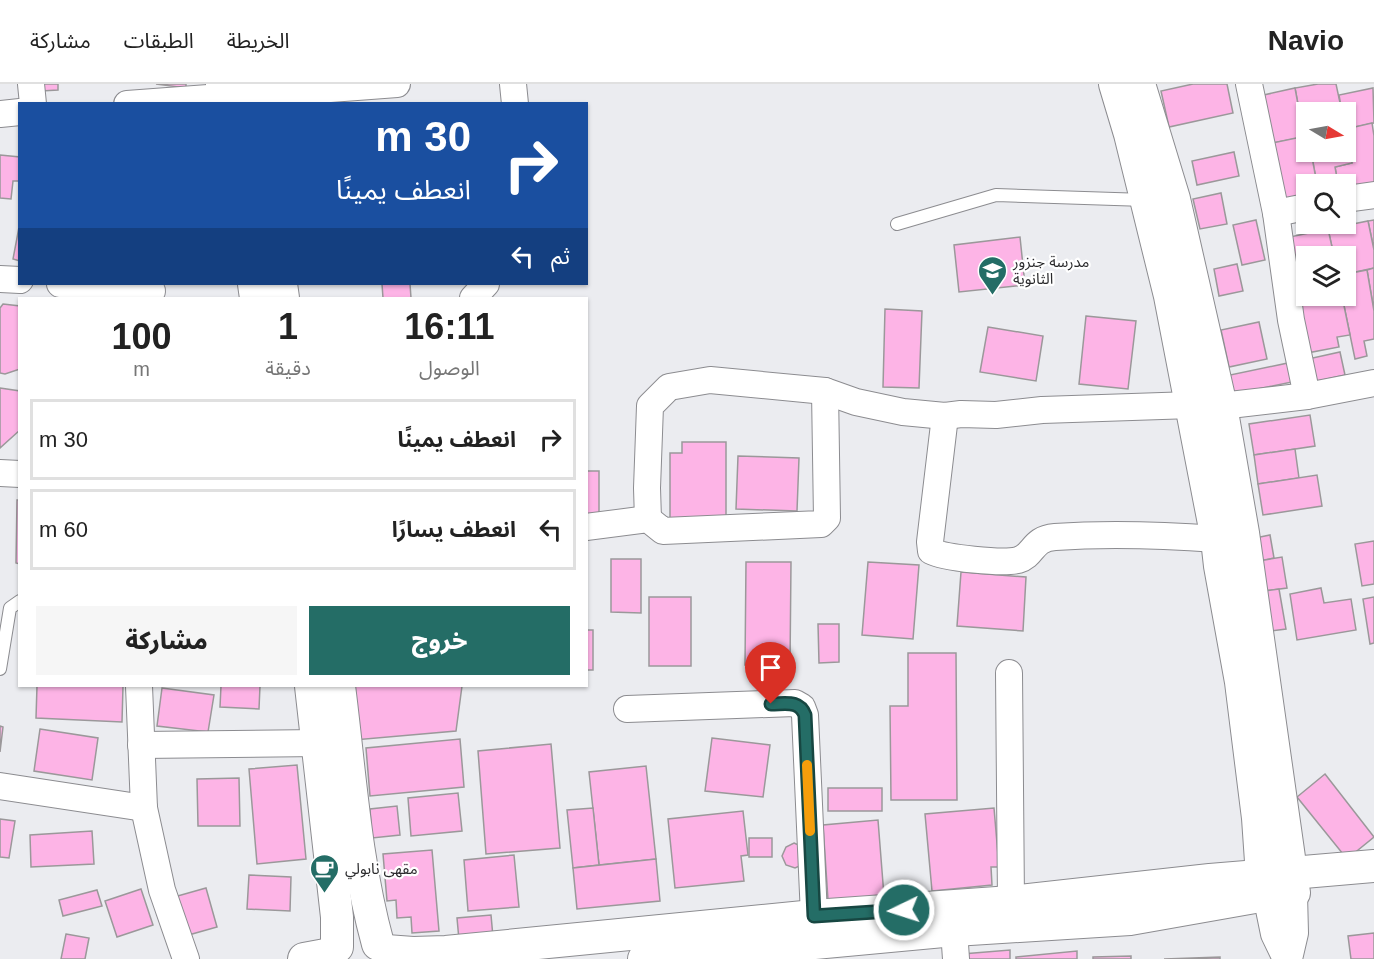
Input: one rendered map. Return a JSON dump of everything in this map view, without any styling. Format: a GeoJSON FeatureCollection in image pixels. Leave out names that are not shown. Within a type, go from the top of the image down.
{"type":"FeatureCollection","features":[{"type":"Feature","properties":{"kind":"street"},"geometry":{"type":"LineString","coordinates":[[31,84],[33,102]]}},
{"type":"Feature","properties":{"kind":"street"},"geometry":{"type":"LineString","coordinates":[[149,102],[397,84]]}},
{"type":"Feature","properties":{"kind":"street"},"geometry":{"type":"LineString","coordinates":[[513,84],[515,102]]}},
{"type":"Feature","properties":{"kind":"street"},"geometry":{"type":"LineString","coordinates":[[1115,84],[1147,200],[1170,296],[1207,406],[1244,533],[1279,885],[1274,934],[1287,959]]}},
{"type":"Feature","properties":{"kind":"street"},"geometry":{"type":"LineString","coordinates":[[1139,84],[1174,199],[1207,406],[1220,566],[1241,682],[1258,818],[1279,885]]}},
{"type":"Feature","properties":{"kind":"street"},"geometry":{"type":"LineString","coordinates":[[1249,84],[1276,213],[1291,320],[1307,396]]}},
{"type":"Feature","properties":{"kind":"street"},"geometry":{"type":"LineString","coordinates":[[0,114],[18,112]]}},
{"type":"Feature","properties":{"kind":"street"},"geometry":{"type":"LineString","coordinates":[[1356,198],[1374,195]]}},
{"type":"Feature","properties":{"kind":"street"},"geometry":{"type":"LineString","coordinates":[[1276,213],[1296,209]]}},
{"type":"Feature","properties":{"kind":"street"},"geometry":{"type":"LineString","coordinates":[[0,279],[18,280]]}},
{"type":"Feature","properties":{"kind":"street"},"geometry":{"type":"LineString","coordinates":[[74,285],[158,291]]}},
{"type":"Feature","properties":{"kind":"street"},"geometry":{"type":"LineString","coordinates":[[474,297],[485,285]]}},
{"type":"Feature","properties":{"kind":"street"},"geometry":{"type":"LineString","coordinates":[[648,519],[650,406],[669,387],[710,380],[825,391],[855,402],[903,412],[945,416],[996,415],[1042,410],[1207,406],[1307,396],[1374,383]]}},
{"type":"Feature","properties":{"kind":"street"},"geometry":{"type":"LineString","coordinates":[[588,527],[648,519],[663,531],[821,524],[827,518],[825,391]]}},
{"type":"Feature","properties":{"kind":"street"},"geometry":{"type":"LineString","coordinates":[[945,416],[930,542],[931,551],[938,555],[973,559],[1018,560],[1028,554],[1038,541],[1054,537],[1117,535],[1217,538]]}},
{"type":"Feature","properties":{"kind":"street"},"geometry":{"type":"LineString","coordinates":[[0,473],[18,474]]}},
{"type":"Feature","properties":{"kind":"street"},"geometry":{"type":"LineString","coordinates":[[1009,673],[1011,902]]}},
{"type":"Feature","properties":{"kind":"street"},"geometry":{"type":"LineString","coordinates":[[139,687],[144,808],[162,890],[186,959]]}},
{"type":"Feature","properties":{"kind":"street"},"geometry":{"type":"LineString","coordinates":[[311,687],[337,917],[325,955]]}},
{"type":"Feature","properties":{"kind":"street"},"geometry":{"type":"LineString","coordinates":[[339,687],[369,910],[385,952]]}},
{"type":"Feature","properties":{"kind":"street"},"geometry":{"type":"LineString","coordinates":[[627,709],[795,703],[802,707],[805,715],[818,940]]}},
{"type":"Feature","properties":{"kind":"street"},"geometry":{"type":"LineString","coordinates":[[141,745],[319,743]]}},
{"type":"Feature","properties":{"kind":"street"},"geometry":{"type":"LineString","coordinates":[[0,786],[144,808]]}},
{"type":"Feature","properties":{"kind":"street"},"geometry":{"type":"LineString","coordinates":[[325,955],[346,941],[360,938],[385,952],[818,940],[955,945],[1130,919],[1374,866]]}},
{"type":"Feature","properties":{"kind":"street"},"geometry":{"type":"LineString","coordinates":[[657,958],[818,940],[1011,902],[1210,880],[1279,885],[1374,887]]}},
{"type":"Feature","properties":{"kind":"lane"},"geometry":{"type":"LineString","coordinates":[[897,224],[996,195],[1147,200]]}},
{"type":"Feature","properties":{"kind":"lane"},"geometry":{"type":"LineString","coordinates":[[0,669],[10,608],[18,602]]}},
{"type":"Feature","properties":{"kind":"building"},"geometry":{"type":"Polygon","coordinates":[[[40,84],[58,84],[58,90],[41,91],[40,84]]]}},
{"type":"Feature","properties":{"kind":"building"},"geometry":{"type":"Polygon","coordinates":[[[156,84],[186,84],[186,88],[156,84]]]}},
{"type":"Feature","properties":{"kind":"building"},"geometry":{"type":"Polygon","coordinates":[[[1193,84],[1227,84],[1233,113],[1169,127],[1161,91],[1193,84]]]}},
{"type":"Feature","properties":{"kind":"building"},"geometry":{"type":"Polygon","coordinates":[[[1336,84],[1340,102],[1298,102],[1295,88],[1336,84]]]}},
{"type":"Feature","properties":{"kind":"building"},"geometry":{"type":"Polygon","coordinates":[[[1295,88],[1298,102],[1296,139],[1268,144],[1259,96],[1295,88]]]}},
{"type":"Feature","properties":{"kind":"building"},"geometry":{"type":"Polygon","coordinates":[[[1373,88],[1374,123],[1356,127],[1356,102],[1340,102],[1339,95],[1373,88]]]}},
{"type":"Feature","properties":{"kind":"building"},"geometry":{"type":"Polygon","coordinates":[[[1372,123],[1374,184],[1356,188],[1356,174],[1336,174],[1335,167],[1356,162],[1356,127],[1372,123]]]}},
{"type":"Feature","properties":{"kind":"building"},"geometry":{"type":"Polygon","coordinates":[[[1296,138],[1296,162],[1313,162],[1315,174],[1296,174],[1296,199],[1280,203],[1268,144],[1296,138]]]}},
{"type":"Feature","properties":{"kind":"building"},"geometry":{"type":"Polygon","coordinates":[[[1234,152],[1239,176],[1197,185],[1192,161],[1234,152]]]}},
{"type":"Feature","properties":{"kind":"building"},"geometry":{"type":"Polygon","coordinates":[[[0,155],[18,157],[18,181],[13,181],[11,199],[0,198],[0,155]]]}},
{"type":"Feature","properties":{"kind":"building"},"geometry":{"type":"Polygon","coordinates":[[[1313,162],[1352,162],[1335,167],[1336,174],[1315,174],[1313,162]]]}},
{"type":"Feature","properties":{"kind":"building"},"geometry":{"type":"Polygon","coordinates":[[[1221,193],[1227,224],[1200,229],[1193,199],[1221,193]]]}},
{"type":"Feature","properties":{"kind":"building"},"geometry":{"type":"Polygon","coordinates":[[[1256,220],[1265,260],[1242,265],[1233,225],[1256,220]]]}},
{"type":"Feature","properties":{"kind":"building"},"geometry":{"type":"Polygon","coordinates":[[[1374,220],[1374,250],[1368,221],[1374,220]]]}},
{"type":"Feature","properties":{"kind":"building"},"geometry":{"type":"Polygon","coordinates":[[[1368,221],[1374,250],[1374,268],[1356,272],[1356,246],[1332,246],[1329,234],[1356,234],[1356,223],[1368,221]]]}},
{"type":"Feature","properties":{"kind":"building"},"geometry":{"type":"Polygon","coordinates":[[[18,233],[18,260],[13,259],[18,233]]]}},
{"type":"Feature","properties":{"kind":"building"},"geometry":{"type":"Polygon","coordinates":[[[1304,234],[1329,234],[1332,246],[1296,246],[1296,284],[1294,284],[1285,238],[1304,234]]]}},
{"type":"Feature","properties":{"kind":"building"},"geometry":{"type":"Polygon","coordinates":[[[1020,237],[1025,285],[959,292],[954,245],[1020,237]]]}},
{"type":"Feature","properties":{"kind":"building"},"geometry":{"type":"Polygon","coordinates":[[[1237,264],[1243,291],[1219,296],[1214,269],[1237,264]]]}},
{"type":"Feature","properties":{"kind":"building"},"geometry":{"type":"Polygon","coordinates":[[[1374,268],[1374,311],[1367,270],[1374,268]]]}},
{"type":"Feature","properties":{"kind":"building"},"geometry":{"type":"Polygon","coordinates":[[[1367,270],[1374,311],[1374,339],[1364,341],[1367,356],[1355,359],[1344,306],[1356,306],[1356,272],[1367,270]]]}},
{"type":"Feature","properties":{"kind":"building"},"geometry":{"type":"Polygon","coordinates":[[[382,285],[410,285],[411,297],[383,297],[382,285]]]}},
{"type":"Feature","properties":{"kind":"building"},"geometry":{"type":"Polygon","coordinates":[[[3,304],[18,306],[18,370],[5,374],[0,373],[0,308],[3,304]]]}},
{"type":"Feature","properties":{"kind":"building"},"geometry":{"type":"Polygon","coordinates":[[[1298,306],[1344,306],[1350,335],[1337,337],[1339,347],[1307,353],[1298,306]]]}},
{"type":"Feature","properties":{"kind":"building"},"geometry":{"type":"Polygon","coordinates":[[[885,309],[922,311],[919,388],[883,387],[885,309]]]}},
{"type":"Feature","properties":{"kind":"building"},"geometry":{"type":"Polygon","coordinates":[[[1086,316],[1136,321],[1128,389],[1079,384],[1086,316]]]}},
{"type":"Feature","properties":{"kind":"building"},"geometry":{"type":"Polygon","coordinates":[[[1259,322],[1267,359],[1229,367],[1221,330],[1259,322]]]}},
{"type":"Feature","properties":{"kind":"building"},"geometry":{"type":"Polygon","coordinates":[[[988,327],[1043,336],[1036,381],[980,372],[988,327]]]}},
{"type":"Feature","properties":{"kind":"building"},"geometry":{"type":"Polygon","coordinates":[[[1340,352],[1345,375],[1313,382],[1308,359],[1340,352]]]}},
{"type":"Feature","properties":{"kind":"building"},"geometry":{"type":"Polygon","coordinates":[[[1288,363],[1292,382],[1234,394],[1230,375],[1288,363]]]}},
{"type":"Feature","properties":{"kind":"building"},"geometry":{"type":"Polygon","coordinates":[[[0,388],[18,391],[18,432],[0,448],[0,388]]]}},
{"type":"Feature","properties":{"kind":"building"},"geometry":{"type":"Polygon","coordinates":[[[1310,415],[1315,446],[1254,455],[1249,424],[1310,415]]]}},
{"type":"Feature","properties":{"kind":"building"},"geometry":{"type":"Polygon","coordinates":[[[682,442],[726,442],[726,519],[670,519],[670,453],[682,453],[682,442]]]}},
{"type":"Feature","properties":{"kind":"building"},"geometry":{"type":"Polygon","coordinates":[[[1295,449],[1299,478],[1258,484],[1254,455],[1295,449]]]}},
{"type":"Feature","properties":{"kind":"building"},"geometry":{"type":"Polygon","coordinates":[[[738,456],[799,458],[797,511],[736,509],[738,456]]]}},
{"type":"Feature","properties":{"kind":"building"},"geometry":{"type":"Polygon","coordinates":[[[588,471],[599,471],[599,519],[588,519],[588,471]]]}},
{"type":"Feature","properties":{"kind":"building"},"geometry":{"type":"Polygon","coordinates":[[[1317,475],[1322,506],[1263,515],[1258,484],[1317,475]]]}},
{"type":"Feature","properties":{"kind":"building"},"geometry":{"type":"Polygon","coordinates":[[[17,500],[18,500],[18,564],[16,563],[17,500]]]}},
{"type":"Feature","properties":{"kind":"building"},"geometry":{"type":"Polygon","coordinates":[[[1270,535],[1274,558],[1259,561],[1255,538],[1270,535]]]}},
{"type":"Feature","properties":{"kind":"building"},"geometry":{"type":"Polygon","coordinates":[[[1374,541],[1374,584],[1362,586],[1355,544],[1374,541]]]}},
{"type":"Feature","properties":{"kind":"building"},"geometry":{"type":"Polygon","coordinates":[[[1282,557],[1287,588],[1264,591],[1259,561],[1282,557]]]}},
{"type":"Feature","properties":{"kind":"building"},"geometry":{"type":"Polygon","coordinates":[[[611,559],[641,559],[641,613],[611,612],[611,559]]]}},
{"type":"Feature","properties":{"kind":"building"},"geometry":{"type":"Polygon","coordinates":[[[746,562],[791,562],[790,665],[745,665],[746,562]]]}},
{"type":"Feature","properties":{"kind":"building"},"geometry":{"type":"Polygon","coordinates":[[[868,562],[919,565],[913,639],[862,635],[868,562]]]}},
{"type":"Feature","properties":{"kind":"building"},"geometry":{"type":"Polygon","coordinates":[[[961,572],[1026,577],[1023,631],[957,626],[961,572]]]}},
{"type":"Feature","properties":{"kind":"building"},"geometry":{"type":"Polygon","coordinates":[[[1321,588],[1324,603],[1351,599],[1356,630],[1297,640],[1290,594],[1321,588]]]}},
{"type":"Feature","properties":{"kind":"building"},"geometry":{"type":"Polygon","coordinates":[[[1279,589],[1286,629],[1271,631],[1264,591],[1279,589]]]}},
{"type":"Feature","properties":{"kind":"building"},"geometry":{"type":"Polygon","coordinates":[[[649,597],[691,597],[691,666],[649,666],[649,597]]]}},
{"type":"Feature","properties":{"kind":"building"},"geometry":{"type":"Polygon","coordinates":[[[1374,597],[1374,643],[1370,644],[1363,599],[1374,597]]]}},
{"type":"Feature","properties":{"kind":"building"},"geometry":{"type":"Polygon","coordinates":[[[818,624],[839,624],[839,662],[819,663],[818,624]]]}},
{"type":"Feature","properties":{"kind":"building"},"geometry":{"type":"Polygon","coordinates":[[[588,630],[593,630],[593,670],[588,670],[588,630]]]}},
{"type":"Feature","properties":{"kind":"building"},"geometry":{"type":"Polygon","coordinates":[[[908,653],[956,653],[957,800],[891,800],[890,706],[908,706],[908,653]]]}},
{"type":"Feature","properties":{"kind":"building"},"geometry":{"type":"Polygon","coordinates":[[[37,687],[123,687],[122,722],[36,718],[37,687]]]}},
{"type":"Feature","properties":{"kind":"building"},"geometry":{"type":"Polygon","coordinates":[[[221,687],[260,687],[259,709],[220,707],[221,687]]]}},
{"type":"Feature","properties":{"kind":"building"},"geometry":{"type":"Polygon","coordinates":[[[349,687],[462,687],[456,731],[354,740],[349,687]]]}},
{"type":"Feature","properties":{"kind":"building"},"geometry":{"type":"Polygon","coordinates":[[[162,688],[214,695],[208,732],[157,726],[162,688]]]}},
{"type":"Feature","properties":{"kind":"building"},"geometry":{"type":"Polygon","coordinates":[[[0,726],[3,727],[0,752],[0,726]]]}},
{"type":"Feature","properties":{"kind":"building"},"geometry":{"type":"Polygon","coordinates":[[[40,729],[98,738],[92,780],[34,771],[40,729]]]}},
{"type":"Feature","properties":{"kind":"building"},"geometry":{"type":"Polygon","coordinates":[[[712,738],[770,745],[763,797],[705,791],[712,738]]]}},
{"type":"Feature","properties":{"kind":"building"},"geometry":{"type":"Polygon","coordinates":[[[460,739],[464,787],[370,796],[366,748],[460,739]]]}},
{"type":"Feature","properties":{"kind":"building"},"geometry":{"type":"Polygon","coordinates":[[[551,744],[560,848],[486,854],[478,751],[551,744]]]}},
{"type":"Feature","properties":{"kind":"building"},"geometry":{"type":"Polygon","coordinates":[[[297,765],[306,859],[257,864],[249,769],[297,765]]]}},
{"type":"Feature","properties":{"kind":"building"},"geometry":{"type":"Polygon","coordinates":[[[646,766],[656,859],[599,865],[589,772],[646,766]]]}},
{"type":"Feature","properties":{"kind":"building"},"geometry":{"type":"Polygon","coordinates":[[[1325,774],[1374,837],[1347,859],[1297,797],[1325,774]]]}},
{"type":"Feature","properties":{"kind":"building"},"geometry":{"type":"Polygon","coordinates":[[[239,778],[240,826],[198,826],[197,779],[239,778]]]}},
{"type":"Feature","properties":{"kind":"building"},"geometry":{"type":"Polygon","coordinates":[[[828,788],[882,788],[882,811],[828,811],[828,788]]]}},
{"type":"Feature","properties":{"kind":"building"},"geometry":{"type":"Polygon","coordinates":[[[458,793],[462,831],[411,836],[408,798],[458,793]]]}},
{"type":"Feature","properties":{"kind":"building"},"geometry":{"type":"Polygon","coordinates":[[[397,806],[400,835],[372,838],[370,809],[397,806]]]}},
{"type":"Feature","properties":{"kind":"building"},"geometry":{"type":"Polygon","coordinates":[[[593,808],[599,865],[573,868],[567,810],[593,808]]]}},
{"type":"Feature","properties":{"kind":"building"},"geometry":{"type":"Polygon","coordinates":[[[994,808],[999,867],[991,867],[992,885],[932,891],[925,814],[994,808]]]}},
{"type":"Feature","properties":{"kind":"building"},"geometry":{"type":"Polygon","coordinates":[[[743,811],[748,855],[741,856],[744,881],[675,888],[668,819],[743,811]]]}},
{"type":"Feature","properties":{"kind":"building"},"geometry":{"type":"Polygon","coordinates":[[[0,819],[15,821],[9,858],[0,857],[0,819]]]}},
{"type":"Feature","properties":{"kind":"building"},"geometry":{"type":"Polygon","coordinates":[[[878,820],[884,896],[828,900],[823,825],[878,820]]]}},
{"type":"Feature","properties":{"kind":"building"},"geometry":{"type":"Polygon","coordinates":[[[92,831],[94,864],[31,867],[30,835],[92,831]]]}},
{"type":"Feature","properties":{"kind":"building"},"geometry":{"type":"Polygon","coordinates":[[[749,838],[772,838],[772,857],[749,857],[749,838]]]}},
{"type":"Feature","properties":{"kind":"building"},"geometry":{"type":"Polygon","coordinates":[[[794,843],[803,847],[804,864],[795,868],[786,865],[782,856],[786,847],[794,843]]]}},
{"type":"Feature","properties":{"kind":"building"},"geometry":{"type":"Polygon","coordinates":[[[432,850],[439,931],[412,933],[411,917],[397,918],[396,900],[387,901],[383,854],[432,850]]]}},
{"type":"Feature","properties":{"kind":"building"},"geometry":{"type":"Polygon","coordinates":[[[514,855],[519,907],[468,911],[464,860],[514,855]]]}},
{"type":"Feature","properties":{"kind":"building"},"geometry":{"type":"Polygon","coordinates":[[[656,859],[660,901],[577,909],[573,868],[656,859]]]}},
{"type":"Feature","properties":{"kind":"building"},"geometry":{"type":"Polygon","coordinates":[[[249,875],[291,877],[290,911],[247,909],[249,875]]]}},
{"type":"Feature","properties":{"kind":"building"},"geometry":{"type":"Polygon","coordinates":[[[206,888],[217,927],[185,936],[174,897],[206,888]]]}},
{"type":"Feature","properties":{"kind":"building"},"geometry":{"type":"Polygon","coordinates":[[[141,889],[153,925],[117,937],[105,901],[141,889]]]}},
{"type":"Feature","properties":{"kind":"building"},"geometry":{"type":"Polygon","coordinates":[[[97,890],[102,906],[63,916],[59,900],[97,890]]]}},
{"type":"Feature","properties":{"kind":"building"},"geometry":{"type":"Polygon","coordinates":[[[491,915],[493,937],[459,940],[457,918],[491,915]]]}},
{"type":"Feature","properties":{"kind":"building"},"geometry":{"type":"Polygon","coordinates":[[[1374,933],[1374,959],[1351,959],[1348,936],[1374,933]]]}},
{"type":"Feature","properties":{"kind":"building"},"geometry":{"type":"Polygon","coordinates":[[[66,934],[89,938],[85,959],[61,959],[66,934]]]}},
{"type":"Feature","properties":{"kind":"building"},"geometry":{"type":"Polygon","coordinates":[[[1010,950],[1010,959],[961,959],[962,954],[1010,950]]]}},
{"type":"Feature","properties":{"kind":"building"},"geometry":{"type":"Polygon","coordinates":[[[1077,951],[1077,959],[1016,959],[1016,957],[1077,951]]]}},
{"type":"Feature","properties":{"kind":"building"},"geometry":{"type":"Polygon","coordinates":[[[1131,956],[1131,959],[1093,959],[1093,957],[1131,956]]]}},
{"type":"Feature","properties":{"kind":"building"},"geometry":{"type":"Polygon","coordinates":[[[1220,957],[1220,959],[1164,959],[1220,957]]]}},
{"type":"Feature","properties":{"kind":"slow traffic"},"geometry":{"type":"LineString","coordinates":[[807,765],[810,831]]}},
{"type":"Feature","properties":{"kind":"place","name":"مدرسة جنزور الثانوية"},"geometry":{"type":"Point","coordinates":[992,296]}},
{"type":"Feature","properties":{"kind":"place","name":"مقهى نابولي"},"geometry":{"type":"Point","coordinates":[324,894]}},
{"type":"Feature","properties":{"kind":"route"},"geometry":{"type":"LineString","coordinates":[[771,704],[795,703],[802,707],[805,715],[814,916],[904,910]]}}]}
